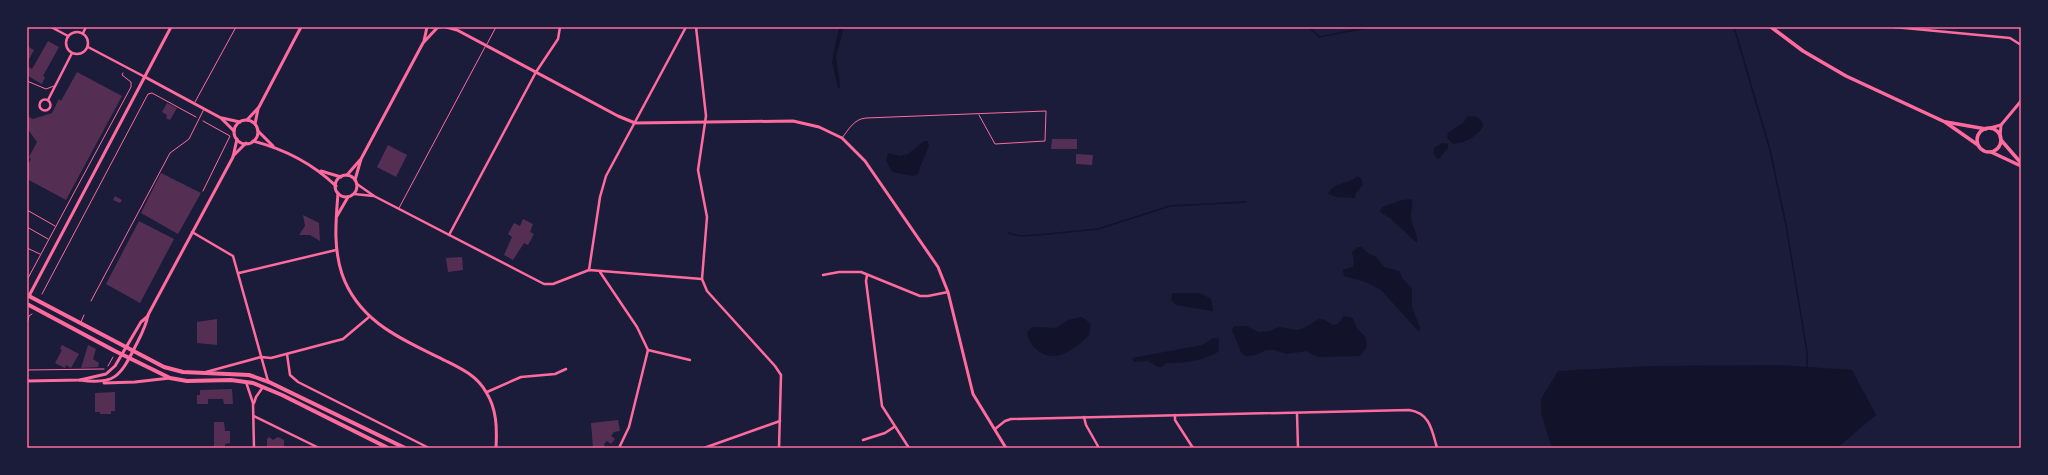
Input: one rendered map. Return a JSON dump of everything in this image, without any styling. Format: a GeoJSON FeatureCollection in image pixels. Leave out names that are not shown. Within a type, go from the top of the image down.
{"type":"FeatureCollection","features":[{"type":"Feature","properties":{"kind":"highway"},"geometry":{"type":"LineString","coordinates":[[28,297],[80,322],[172,370],[249,375],[269,382],[405,448]]}},
{"type":"Feature","properties":{"kind":"highway"},"geometry":{"type":"LineString","coordinates":[[27,304],[122,355],[170,378],[187,381],[246,381],[282,395],[388,448]]}},
{"type":"Feature","properties":{"kind":"main road"},"geometry":{"type":"LineString","coordinates":[[1771,27],[1804,51],[1846,76],[1945,122],[1978,145],[1983,151],[1991,152],[2021,166]]}},
{"type":"Feature","properties":{"kind":"main road"},"geometry":{"type":"LineString","coordinates":[[1945,122],[1996,131],[2000,139],[2021,163]]}},
{"type":"Feature","properties":{"kind":"main road"},"geometry":{"type":"LineString","coordinates":[[1978,145],[1977,137],[1988,129]]}},
{"type":"Feature","properties":{"kind":"main road"},"geometry":{"type":"LineString","coordinates":[[1991,152],[1998,148],[2000,139]]}},
{"type":"Feature","properties":{"kind":"street"},"geometry":{"type":"LineString","coordinates":[[51,27],[68,36]]}},
{"type":"Feature","properties":{"kind":"street"},"geometry":{"type":"LineString","coordinates":[[83,33],[86,27]]}},
{"type":"Feature","properties":{"kind":"street"},"geometry":{"type":"LineString","coordinates":[[28,297],[171,27]]}},
{"type":"Feature","properties":{"kind":"street"},"geometry":{"type":"LineString","coordinates":[[273,146],[258,131],[255,124],[259,107],[301,27]]}},
{"type":"Feature","properties":{"kind":"street"},"geometry":{"type":"LineString","coordinates":[[355,180],[361,159],[423,43],[427,27]]}},
{"type":"Feature","properties":{"kind":"street"},"geometry":{"type":"LineString","coordinates":[[432,27],[439,28]]}},
{"type":"Feature","properties":{"kind":"street"},"geometry":{"type":"LineString","coordinates":[[446,27],[456,28],[618,116],[635,123],[793,121],[819,127],[842,138],[865,162],[926,249],[942,276],[948,292],[972,389],[1006,448]]}},
{"type":"Feature","properties":{"kind":"street"},"geometry":{"type":"LineString","coordinates":[[449,235],[536,72],[556,44],[560,33],[560,27]]}},
{"type":"Feature","properties":{"kind":"street"},"geometry":{"type":"LineString","coordinates":[[589,270],[602,185],[686,27]]}},
{"type":"Feature","properties":{"kind":"street"},"geometry":{"type":"LineString","coordinates":[[696,27],[705,122],[698,170],[708,225],[702,279],[707,291],[775,366],[781,375],[779,448]]}},
{"type":"Feature","properties":{"kind":"street"},"geometry":{"type":"LineString","coordinates":[[1894,27],[2010,38],[2021,45]]}},
{"type":"Feature","properties":{"kind":"street"},"geometry":{"type":"LineString","coordinates":[[423,43],[439,28]]}},
{"type":"Feature","properties":{"kind":"street"},"geometry":{"type":"LineString","coordinates":[[76,32],[83,33],[88,41],[88,47],[79,54],[72,53],[66,44],[68,36],[76,32]]}},
{"type":"Feature","properties":{"kind":"street"},"geometry":{"type":"LineString","coordinates":[[88,47],[221,118],[240,122],[247,120],[259,107]]}},
{"type":"Feature","properties":{"kind":"street"},"geometry":{"type":"LineString","coordinates":[[48,100],[40,102],[39,107],[42,110],[47,111],[50,108],[48,100],[72,53]]}},
{"type":"Feature","properties":{"kind":"street"},"geometry":{"type":"LineString","coordinates":[[1988,129],[2000,125],[2021,101]]}},
{"type":"Feature","properties":{"kind":"street"},"geometry":{"type":"LineString","coordinates":[[221,118],[234,131],[237,139],[233,157]]}},
{"type":"Feature","properties":{"kind":"street"},"geometry":{"type":"LineString","coordinates":[[247,120],[255,124]]}},
{"type":"Feature","properties":{"kind":"street"},"geometry":{"type":"LineString","coordinates":[[234,131],[240,122]]}},
{"type":"Feature","properties":{"kind":"street"},"geometry":{"type":"LineString","coordinates":[[2000,125],[2000,139]]}},
{"type":"Feature","properties":{"kind":"street"},"geometry":{"type":"LineString","coordinates":[[253,141],[258,131]]}},
{"type":"Feature","properties":{"kind":"street"},"geometry":{"type":"LineString","coordinates":[[237,139],[246,143]]}},
{"type":"Feature","properties":{"kind":"street"},"geometry":{"type":"LineString","coordinates":[[101,382],[118,374],[129,358],[146,325],[148,315],[192,232],[233,157],[246,143],[253,141],[273,146],[319,170],[341,177]]}},
{"type":"Feature","properties":{"kind":"street"},"geometry":{"type":"LineString","coordinates":[[336,186],[337,181],[341,177],[347,175],[361,159]]}},
{"type":"Feature","properties":{"kind":"street"},"geometry":{"type":"LineString","coordinates":[[319,170],[336,186],[338,193],[336,250],[342,275],[354,300],[369,317],[391,334],[469,373],[487,392],[495,414],[496,448]]}},
{"type":"Feature","properties":{"kind":"street"},"geometry":{"type":"LineString","coordinates":[[347,175],[374,196],[544,284],[553,284],[589,270],[702,279]]}},
{"type":"Feature","properties":{"kind":"street"},"geometry":{"type":"LineString","coordinates":[[354,194],[357,184]]}},
{"type":"Feature","properties":{"kind":"street"},"geometry":{"type":"LineString","coordinates":[[338,193],[348,197]]}},
{"type":"Feature","properties":{"kind":"street"},"geometry":{"type":"LineString","coordinates":[[337,218],[348,197],[354,194],[374,196]]}},
{"type":"Feature","properties":{"kind":"street"},"geometry":{"type":"LineString","coordinates":[[192,232],[233,256],[269,382]]}},
{"type":"Feature","properties":{"kind":"street"},"geometry":{"type":"LineString","coordinates":[[239,273],[336,250]]}},
{"type":"Feature","properties":{"kind":"street"},"geometry":{"type":"LineString","coordinates":[[600,272],[637,327],[648,350],[629,427],[619,448]]}},
{"type":"Feature","properties":{"kind":"street"},"geometry":{"type":"LineString","coordinates":[[823,275],[839,272],[861,272],[878,277],[920,296],[948,292]]}},
{"type":"Feature","properties":{"kind":"street"},"geometry":{"type":"LineString","coordinates":[[867,275],[866,281],[882,406],[894,427],[909,448]]}},
{"type":"Feature","properties":{"kind":"street"},"geometry":{"type":"LineString","coordinates":[[80,380],[109,372],[127,347],[140,322],[148,315]]}},
{"type":"Feature","properties":{"kind":"street"},"geometry":{"type":"LineString","coordinates":[[204,373],[261,357],[271,358],[343,339],[369,317]]}},
{"type":"Feature","properties":{"kind":"street"},"geometry":{"type":"LineString","coordinates":[[648,350],[690,360]]}},
{"type":"Feature","properties":{"kind":"street"},"geometry":{"type":"LineString","coordinates":[[287,354],[290,375],[298,382],[429,448]]}},
{"type":"Feature","properties":{"kind":"street"},"geometry":{"type":"LineString","coordinates":[[487,392],[521,377],[555,374],[566,369]]}},
{"type":"Feature","properties":{"kind":"street"},"geometry":{"type":"LineString","coordinates":[[27,382],[80,380],[101,382],[135,382],[170,378]]}},
{"type":"Feature","properties":{"kind":"street"},"geometry":{"type":"LineString","coordinates":[[246,381],[253,403],[254,448]]}},
{"type":"Feature","properties":{"kind":"street"},"geometry":{"type":"LineString","coordinates":[[253,403],[263,387]]}},
{"type":"Feature","properties":{"kind":"street"},"geometry":{"type":"LineString","coordinates":[[995,429],[1005,421],[1012,419],[1416,411],[1428,419],[1437,448]]}},
{"type":"Feature","properties":{"kind":"street"},"geometry":{"type":"LineString","coordinates":[[1297,413],[1298,448]]}},
{"type":"Feature","properties":{"kind":"street"},"geometry":{"type":"LineString","coordinates":[[1175,415],[1175,420],[1193,448]]}},
{"type":"Feature","properties":{"kind":"street"},"geometry":{"type":"LineString","coordinates":[[254,416],[319,448]]}},
{"type":"Feature","properties":{"kind":"street"},"geometry":{"type":"LineString","coordinates":[[1084,417],[1086,425],[1099,448]]}},
{"type":"Feature","properties":{"kind":"street"},"geometry":{"type":"LineString","coordinates":[[704,448],[780,421]]}},
{"type":"Feature","properties":{"kind":"street"},"geometry":{"type":"LineString","coordinates":[[863,440],[885,433],[894,427]]}},
{"type":"Feature","properties":{"kind":"lane"},"geometry":{"type":"LineString","coordinates":[[195,104],[236,27]]}},
{"type":"Feature","properties":{"kind":"lane"},"geometry":{"type":"LineString","coordinates":[[399,208],[496,27]]}},
{"type":"Feature","properties":{"kind":"lane"},"geometry":{"type":"LineString","coordinates":[[27,81],[46,89],[56,85]]}},
{"type":"Feature","properties":{"kind":"lane"},"geometry":{"type":"LineString","coordinates":[[91,301],[170,153],[188,139],[204,109]]}},
{"type":"Feature","properties":{"kind":"lane"},"geometry":{"type":"LineString","coordinates":[[842,138],[853,123],[859,119],[897,116],[1046,111],[1045,141],[995,144],[979,114]]}},
{"type":"Feature","properties":{"kind":"lane"},"geometry":{"type":"LineString","coordinates":[[80,322],[84,315]]}},
{"type":"Feature","properties":{"kind":"path"},"geometry":{"type":"LineString","coordinates":[[27,280],[131,87],[130,82],[122,75],[123,73]]}},
{"type":"Feature","properties":{"kind":"path"},"geometry":{"type":"LineString","coordinates":[[42,294],[148,94],[152,93],[230,136],[203,191]]}},
{"type":"Feature","properties":{"kind":"path"},"geometry":{"type":"LineString","coordinates":[[27,210],[56,226]]}},
{"type":"Feature","properties":{"kind":"path"},"geometry":{"type":"LineString","coordinates":[[27,227],[49,239]]}},
{"type":"Feature","properties":{"kind":"path"},"geometry":{"type":"LineString","coordinates":[[27,248],[40,255]]}},
{"type":"Feature","properties":{"kind":"path"},"geometry":{"type":"LineString","coordinates":[[27,325],[29,316],[32,314]]}},
{"type":"Feature","properties":{"kind":"path"},"geometry":{"type":"LineString","coordinates":[[27,370],[106,369],[113,357]]}},
{"type":"Feature","properties":{"kind":"shaded area"},"geometry":{"type":"Polygon","coordinates":[[[839,27],[844,27],[836,56],[840,84],[840,88],[838,88],[832,62],[839,27]]]}},
{"type":"Feature","properties":{"kind":"shaded area"},"geometry":{"type":"Polygon","coordinates":[[[1468,116],[1477,117],[1482,122],[1483,127],[1470,138],[1453,144],[1447,138],[1448,133],[1464,122],[1468,116]]]}},
{"type":"Feature","properties":{"kind":"shaded area"},"geometry":{"type":"Polygon","coordinates":[[[924,141],[927,141],[929,145],[918,174],[913,176],[892,172],[886,160],[888,153],[900,156],[908,154],[924,141]]]}},
{"type":"Feature","properties":{"kind":"shaded area"},"geometry":{"type":"Polygon","coordinates":[[[1442,143],[1448,144],[1448,148],[1438,160],[1433,153],[1434,148],[1442,143]]]}},
{"type":"Feature","properties":{"kind":"shaded area"},"geometry":{"type":"Polygon","coordinates":[[[1357,176],[1361,178],[1363,185],[1356,193],[1355,198],[1337,197],[1328,194],[1333,188],[1354,179],[1357,176]]]}},
{"type":"Feature","properties":{"kind":"shaded area"},"geometry":{"type":"Polygon","coordinates":[[[1411,199],[1413,204],[1411,220],[1417,236],[1417,243],[1390,218],[1380,212],[1382,207],[1402,200],[1411,199]]]}},
{"type":"Feature","properties":{"kind":"shaded area"},"geometry":{"type":"Polygon","coordinates":[[[1358,247],[1362,247],[1366,252],[1376,257],[1384,267],[1399,271],[1403,279],[1412,289],[1412,307],[1420,328],[1419,332],[1381,290],[1366,282],[1344,276],[1343,270],[1353,267],[1354,261],[1352,252],[1358,247]]]}},
{"type":"Feature","properties":{"kind":"shaded area"},"geometry":{"type":"Polygon","coordinates":[[[1172,293],[1200,293],[1211,299],[1213,311],[1176,305],[1171,300],[1172,293]]]}},
{"type":"Feature","properties":{"kind":"shaded area"},"geometry":{"type":"Polygon","coordinates":[[[1344,316],[1353,318],[1356,327],[1366,338],[1367,347],[1360,356],[1318,357],[1306,351],[1286,354],[1275,350],[1266,350],[1256,355],[1245,356],[1241,352],[1232,330],[1234,326],[1246,326],[1259,332],[1270,331],[1279,327],[1297,330],[1304,328],[1319,319],[1325,320],[1333,325],[1338,324],[1344,316]]]}},
{"type":"Feature","properties":{"kind":"shaded area"},"geometry":{"type":"Polygon","coordinates":[[[1082,317],[1091,324],[1089,335],[1074,348],[1063,354],[1057,356],[1045,355],[1035,349],[1029,339],[1027,333],[1032,327],[1056,328],[1068,320],[1082,317]]]}},
{"type":"Feature","properties":{"kind":"shaded area"},"geometry":{"type":"Polygon","coordinates":[[[1214,338],[1219,339],[1218,352],[1200,359],[1186,362],[1166,363],[1162,367],[1158,367],[1148,361],[1134,362],[1132,358],[1202,345],[1214,338]]]}},
{"type":"Feature","properties":{"kind":"shaded area"},"geometry":{"type":"Polygon","coordinates":[[[1780,365],[1852,370],[1876,415],[1837,448],[1552,448],[1541,413],[1541,399],[1558,371],[1651,366],[1780,365]]]}},
{"type":"Feature","properties":{"kind":"building"},"geometry":{"type":"Polygon","coordinates":[[[48,41],[59,47],[43,76],[45,77],[42,84],[28,76],[27,66],[32,69],[48,41]]]}},
{"type":"Feature","properties":{"kind":"building"},"geometry":{"type":"Polygon","coordinates":[[[27,46],[34,50],[27,63],[27,46]]]}},
{"type":"Feature","properties":{"kind":"building"},"geometry":{"type":"Polygon","coordinates":[[[77,72],[122,96],[66,200],[27,179],[27,166],[31,159],[29,157],[37,142],[27,128],[27,116],[33,119],[52,113],[59,99],[61,101],[77,72]]]}},
{"type":"Feature","properties":{"kind":"building"},"geometry":{"type":"Polygon","coordinates":[[[167,103],[177,108],[170,120],[166,118],[167,115],[162,112],[167,103]]]}},
{"type":"Feature","properties":{"kind":"building"},"geometry":{"type":"Polygon","coordinates":[[[1052,139],[1077,139],[1077,149],[1051,149],[1052,139]]]}},
{"type":"Feature","properties":{"kind":"building"},"geometry":{"type":"Polygon","coordinates":[[[388,145],[407,155],[396,177],[377,167],[388,145]]]}},
{"type":"Feature","properties":{"kind":"building"},"geometry":{"type":"Polygon","coordinates":[[[1076,154],[1093,155],[1092,165],[1076,164],[1076,154]]]}},
{"type":"Feature","properties":{"kind":"building"},"geometry":{"type":"Polygon","coordinates":[[[161,173],[201,193],[178,234],[141,213],[161,173]]]}},
{"type":"Feature","properties":{"kind":"building"},"geometry":{"type":"Polygon","coordinates":[[[115,196],[122,200],[120,203],[113,200],[115,196]]]}},
{"type":"Feature","properties":{"kind":"building"},"geometry":{"type":"Polygon","coordinates":[[[303,215],[319,223],[320,241],[310,235],[299,235],[305,226],[303,215]]]}},
{"type":"Feature","properties":{"kind":"building"},"geometry":{"type":"Polygon","coordinates":[[[523,219],[533,224],[530,232],[534,234],[528,245],[524,243],[513,260],[504,255],[512,237],[508,234],[514,223],[520,226],[523,219]]]}},
{"type":"Feature","properties":{"kind":"building"},"geometry":{"type":"Polygon","coordinates":[[[139,221],[174,239],[140,303],[106,284],[139,221]]]}},
{"type":"Feature","properties":{"kind":"building"},"geometry":{"type":"Polygon","coordinates":[[[462,257],[463,270],[448,272],[446,258],[462,257]]]}},
{"type":"Feature","properties":{"kind":"building"},"geometry":{"type":"Polygon","coordinates":[[[217,319],[217,345],[197,343],[197,322],[217,319]]]}},
{"type":"Feature","properties":{"kind":"building"},"geometry":{"type":"Polygon","coordinates":[[[62,345],[79,354],[71,368],[66,365],[65,368],[55,363],[62,350],[60,349],[62,345]]]}},
{"type":"Feature","properties":{"kind":"building"},"geometry":{"type":"Polygon","coordinates":[[[88,345],[96,349],[93,359],[99,363],[98,367],[81,368],[88,345]]]}},
{"type":"Feature","properties":{"kind":"building"},"geometry":{"type":"Polygon","coordinates":[[[232,389],[233,404],[224,404],[223,399],[208,399],[208,404],[197,404],[197,395],[200,395],[200,390],[232,389]]]}},
{"type":"Feature","properties":{"kind":"building"},"geometry":{"type":"Polygon","coordinates":[[[115,392],[115,411],[111,411],[111,414],[100,414],[100,412],[95,412],[95,393],[115,392]]]}},
{"type":"Feature","properties":{"kind":"building"},"geometry":{"type":"Polygon","coordinates":[[[618,420],[620,431],[614,432],[611,436],[615,439],[611,444],[607,441],[604,444],[605,448],[593,448],[591,423],[618,420]]]}},
{"type":"Feature","properties":{"kind":"building"},"geometry":{"type":"Polygon","coordinates":[[[214,422],[224,422],[225,431],[230,431],[230,443],[225,444],[225,448],[214,448],[214,422]]]}},
{"type":"Feature","properties":{"kind":"building"},"geometry":{"type":"Polygon","coordinates":[[[269,437],[273,440],[278,437],[284,440],[284,446],[288,448],[267,448],[267,439],[269,437]]]}},
{"type":"Feature","properties":{"kind":"waterway"},"geometry":{"type":"LineString","coordinates":[[1311,29],[1319,37],[1370,27]]}},
{"type":"Feature","properties":{"kind":"waterway"},"geometry":{"type":"LineString","coordinates":[[1734,27],[1770,150],[1786,225],[1807,352],[1807,368]]}},
{"type":"Feature","properties":{"kind":"waterway"},"geometry":{"type":"LineString","coordinates":[[1009,233],[1020,236],[1098,229],[1170,206],[1246,202]]}}]}
